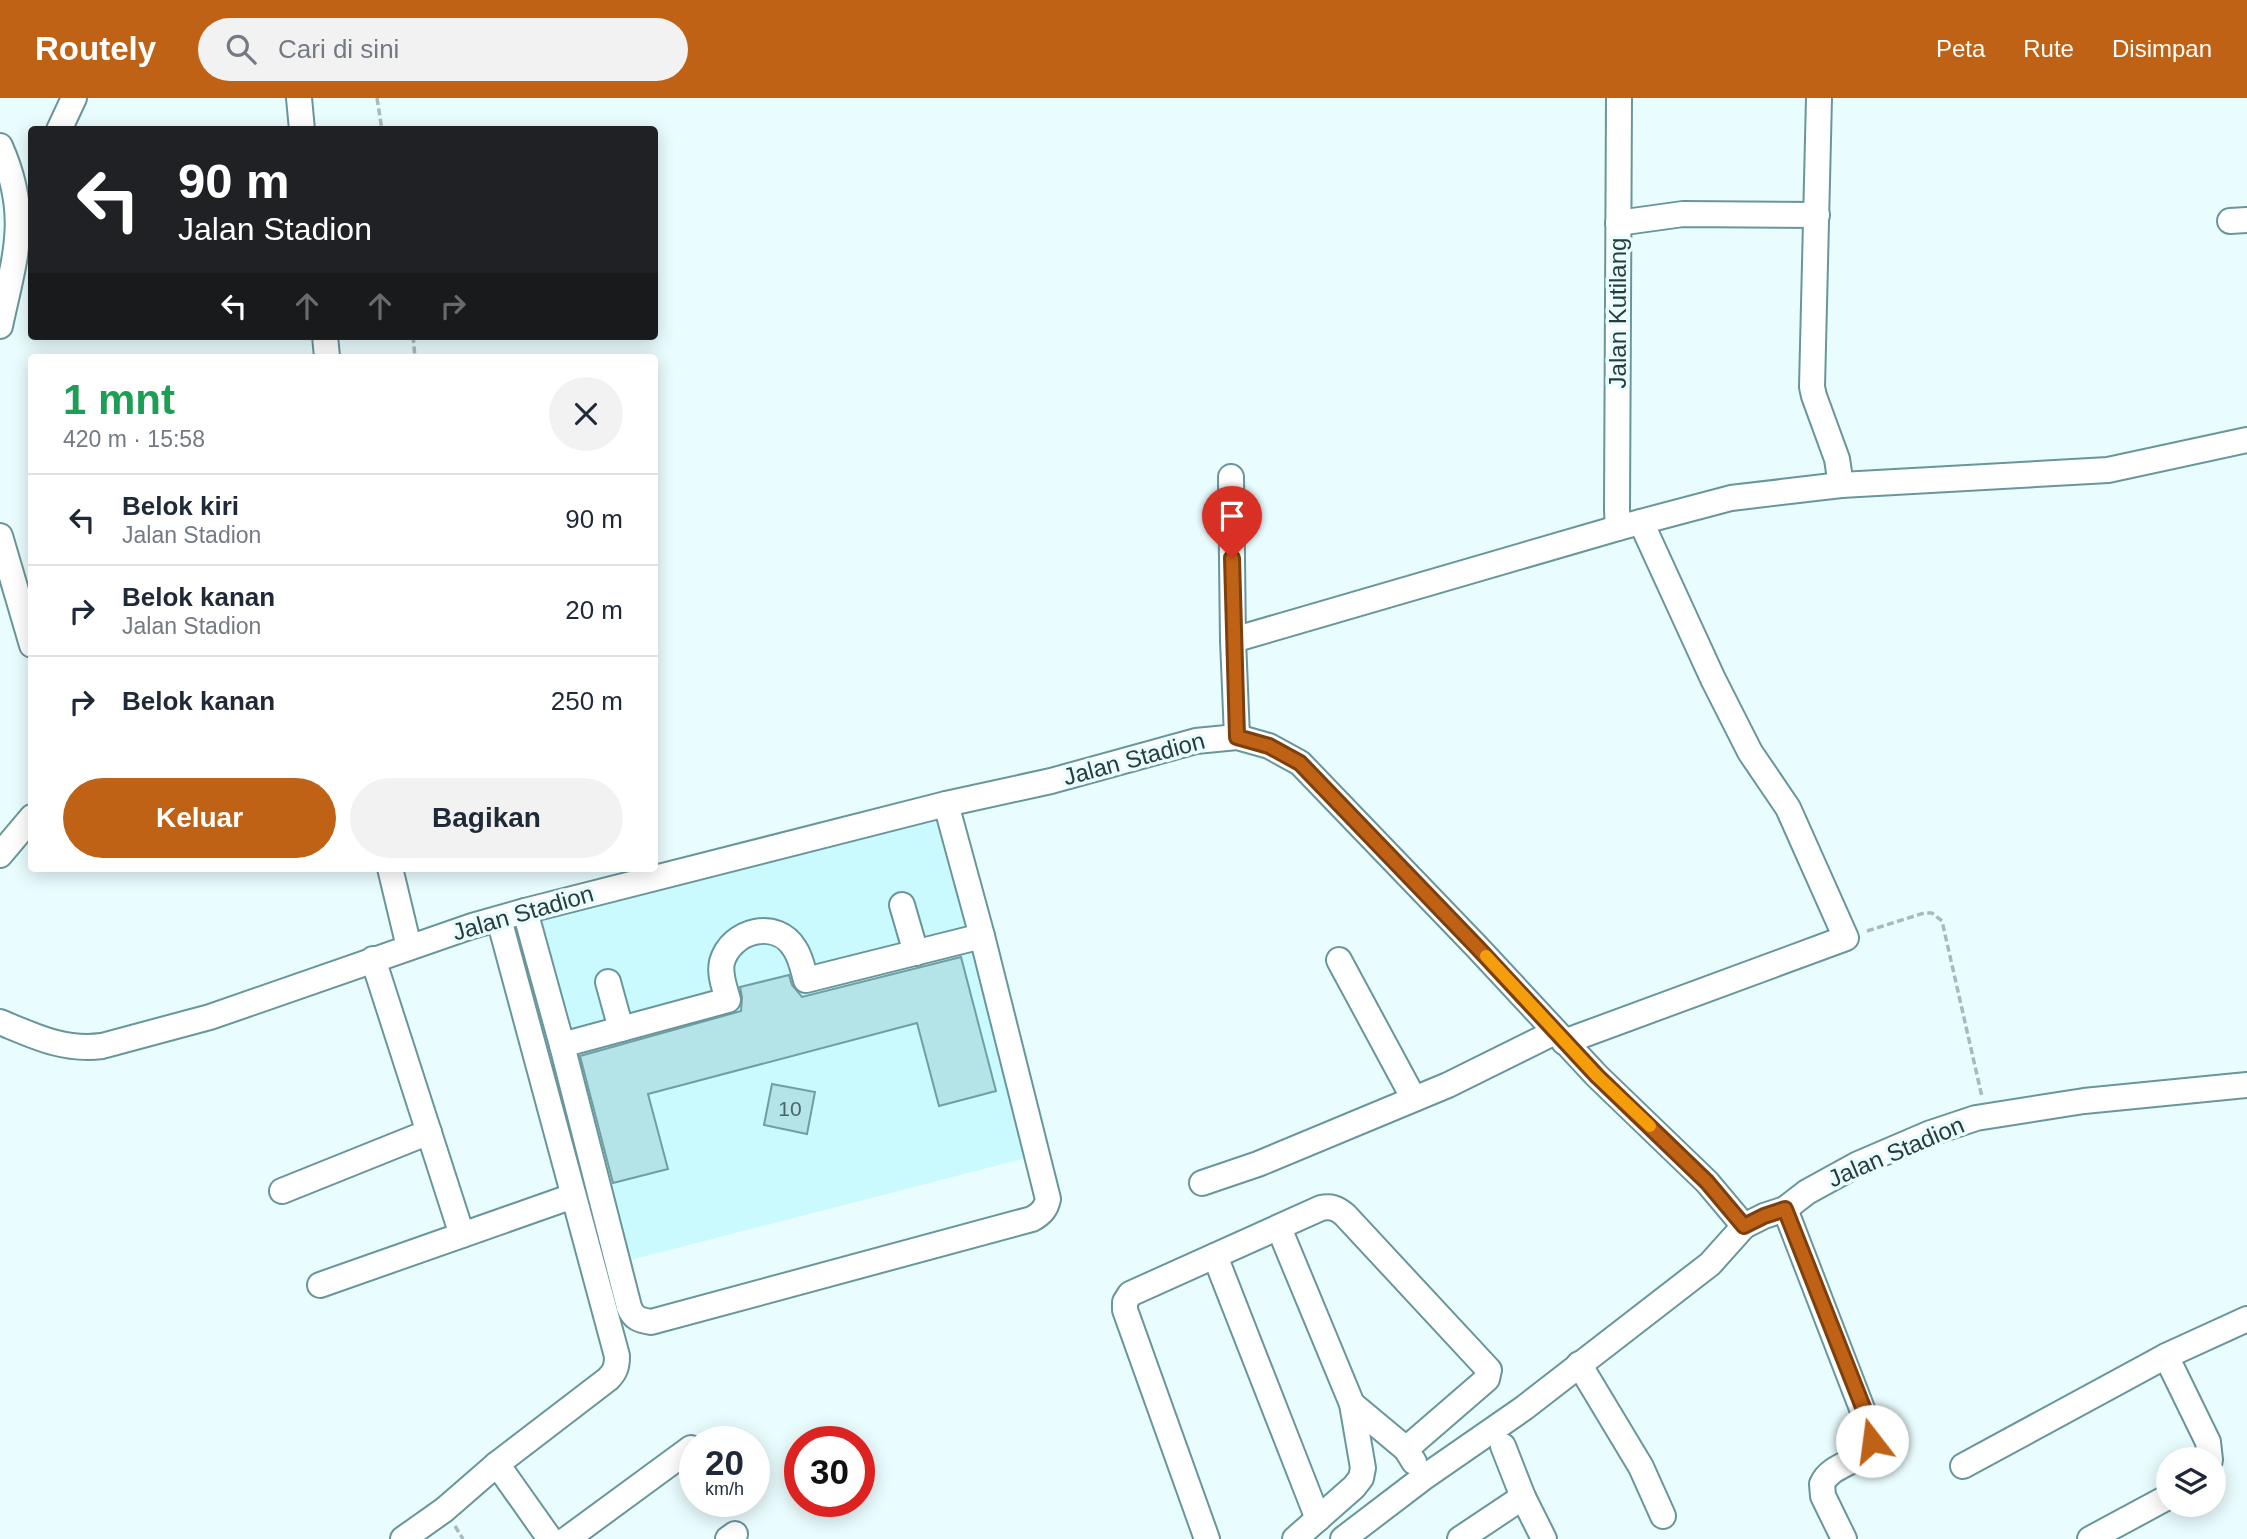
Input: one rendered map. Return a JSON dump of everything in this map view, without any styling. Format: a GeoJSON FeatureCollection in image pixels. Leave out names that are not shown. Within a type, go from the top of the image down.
{"type":"FeatureCollection","features":[{"type":"Feature","properties":{"kind":"street"},"geometry":{"type":"LineString","coordinates":[[61,126],[74,98]]}},
{"type":"Feature","properties":{"kind":"street"},"geometry":{"type":"LineString","coordinates":[[299,98],[302,126]]}},
{"type":"Feature","properties":{"kind":"street","name":"Jalan Kutilang"},"geometry":{"type":"LineString","coordinates":[[1619,98],[1618,223],[1630,525]]}},
{"type":"Feature","properties":{"kind":"street"},"geometry":{"type":"LineString","coordinates":[[1819,98],[1812,387],[1836,459],[1841,485]]}},
{"type":"Feature","properties":{"kind":"street"},"geometry":{"type":"LineString","coordinates":[[0,146],[12,172],[19,216],[18,246],[0,326]]}},
{"type":"Feature","properties":{"kind":"street"},"geometry":{"type":"LineString","coordinates":[[19,216],[28,197]]}},
{"type":"Feature","properties":{"kind":"street"},"geometry":{"type":"LineString","coordinates":[[1618,223],[1696,213],[1817,215]]}},
{"type":"Feature","properties":{"kind":"street"},"geometry":{"type":"LineString","coordinates":[[1233,640],[1731,498],[1841,485],[2108,470],[2247,440]]}},
{"type":"Feature","properties":{"kind":"street"},"geometry":{"type":"LineString","coordinates":[[1231,477],[1237,737]]}},
{"type":"Feature","properties":{"kind":"street"},"geometry":{"type":"LineString","coordinates":[[1202,1183],[1258,1164],[1560,1037],[1846,938],[1788,808],[1751,752],[1630,525]]}},
{"type":"Feature","properties":{"kind":"street"},"geometry":{"type":"LineString","coordinates":[[0,536],[28,631]]}},
{"type":"Feature","properties":{"kind":"street","name":"Jalan Stadion"},"geometry":{"type":"LineString","coordinates":[[0,1022],[63,1046],[102,1046],[210,1017],[409,947],[525,911],[946,804],[1051,781],[1196,741],[1237,737],[1269,746],[1300,763],[1597,1076],[1707,1182],[1744,1226],[1785,1209],[1807,1192],[1857,1164],[1928,1134],[1987,1116],[2084,1101],[2247,1085]]}},
{"type":"Feature","properties":{"kind":"street"},"geometry":{"type":"LineString","coordinates":[[525,911],[629,1307],[632,1315],[651,1322],[1019,1223],[1040,1215],[1047,1206],[1048,1199],[982,936],[946,804]]}},
{"type":"Feature","properties":{"kind":"street"},"geometry":{"type":"LineString","coordinates":[[0,855],[28,822]]}},
{"type":"Feature","properties":{"kind":"street"},"geometry":{"type":"LineString","coordinates":[[391,872],[409,947]]}},
{"type":"Feature","properties":{"kind":"street"},"geometry":{"type":"LineString","coordinates":[[902,905],[916,953]]}},
{"type":"Feature","properties":{"kind":"street"},"geometry":{"type":"LineString","coordinates":[[403,1539],[444,1510],[497,1464],[608,1379],[615,1372],[617,1365],[617,1356],[499,919]]}},
{"type":"Feature","properties":{"kind":"street"},"geometry":{"type":"LineString","coordinates":[[562,1045],[728,1000],[721,976],[722,962],[736,940],[746,933],[761,930],[783,937],[794,947],[806,980],[982,936]]}},
{"type":"Feature","properties":{"kind":"street"},"geometry":{"type":"LineString","coordinates":[[373,960],[462,1235]]}},
{"type":"Feature","properties":{"kind":"street"},"geometry":{"type":"LineString","coordinates":[[1339,960],[1414,1099]]}},
{"type":"Feature","properties":{"kind":"street"},"geometry":{"type":"LineString","coordinates":[[608,982],[621,1029]]}},
{"type":"Feature","properties":{"kind":"street"},"geometry":{"type":"LineString","coordinates":[[282,1191],[429,1132]]}},
{"type":"Feature","properties":{"kind":"street"},"geometry":{"type":"LineString","coordinates":[[320,1286],[573,1196]]}},
{"type":"Feature","properties":{"kind":"street"},"geometry":{"type":"LineString","coordinates":[[1207,1539],[1125,1310],[1125,1303],[1130,1294],[1321,1208],[1329,1206],[1337,1209],[1489,1370],[1487,1379],[1406,1449]]}},
{"type":"Feature","properties":{"kind":"street"},"geometry":{"type":"LineString","coordinates":[[1785,1209],[1871,1432],[1870,1447],[1866,1452],[1827,1475],[1822,1483],[1823,1496],[1844,1539]]}},
{"type":"Feature","properties":{"kind":"street"},"geometry":{"type":"LineString","coordinates":[[1343,1539],[1423,1478],[1524,1408],[1710,1264],[1744,1226]]}},
{"type":"Feature","properties":{"kind":"street"},"geometry":{"type":"LineString","coordinates":[[1279,1228],[1352,1404],[1363,1459],[1361,1478],[1354,1487],[1295,1539]]}},
{"type":"Feature","properties":{"kind":"street"},"geometry":{"type":"LineString","coordinates":[[1215,1256],[1318,1519]]}},
{"type":"Feature","properties":{"kind":"street"},"geometry":{"type":"LineString","coordinates":[[1963,1466],[2166,1356],[2247,1319]]}},
{"type":"Feature","properties":{"kind":"street"},"geometry":{"type":"LineString","coordinates":[[2166,1356],[2209,1447]]}},
{"type":"Feature","properties":{"kind":"street"},"geometry":{"type":"LineString","coordinates":[[1579,1364],[1641,1467],[1663,1516]]}},
{"type":"Feature","properties":{"kind":"street"},"geometry":{"type":"LineString","coordinates":[[1352,1404],[1406,1449],[1423,1478]]}},
{"type":"Feature","properties":{"kind":"street"},"geometry":{"type":"LineString","coordinates":[[1503,1446],[1540,1537]]}},
{"type":"Feature","properties":{"kind":"street"},"geometry":{"type":"LineString","coordinates":[[567,1539],[679,1457]]}},
{"type":"Feature","properties":{"kind":"street"},"geometry":{"type":"LineString","coordinates":[[497,1464],[550,1539]]}},
{"type":"Feature","properties":{"kind":"street"},"geometry":{"type":"LineString","coordinates":[[1461,1539],[1523,1497]]}},
{"type":"Feature","properties":{"kind":"street"},"geometry":{"type":"LineString","coordinates":[[2090,1539],[2156,1503]]}},
{"type":"Feature","properties":{"kind":"path"},"geometry":{"type":"LineString","coordinates":[[377,98],[381,126]]}},
{"type":"Feature","properties":{"kind":"path"},"geometry":{"type":"LineString","coordinates":[[1846,938],[1924,913],[1932,913],[1941,921],[1987,1116]]}},
{"type":"Feature","properties":{"kind":"shaded area"},"geometry":{"type":"Polygon","coordinates":[[[941,812],[1030,1157],[623,1262],[533,917],[941,812]]]}},
{"type":"Feature","properties":{"kind":"building"},"geometry":{"type":"Polygon","coordinates":[[[961,957],[996,1091],[939,1106],[917,1023],[648,1094],[668,1169],[613,1183],[580,1056],[741,1011],[740,987],[789,975],[792,985],[802,997],[961,957]]]}},
{"type":"Feature","properties":{"kind":"building"},"geometry":{"type":"Polygon","coordinates":[[[772,1084],[815,1092],[807,1134],[764,1125],[772,1084]]]}},
{"type":"Feature","properties":{"kind":"slow traffic"},"geometry":{"type":"LineString","coordinates":[[1486,956],[1597,1076],[1650,1126]]}},
{"type":"Feature","properties":{"kind":"route"},"geometry":{"type":"LineString","coordinates":[[1232,558],[1237,737],[1269,746],[1300,763],[1597,1076],[1707,1182],[1744,1226],[1785,1209],[1870,1425],[1872,1441]]}}]}
